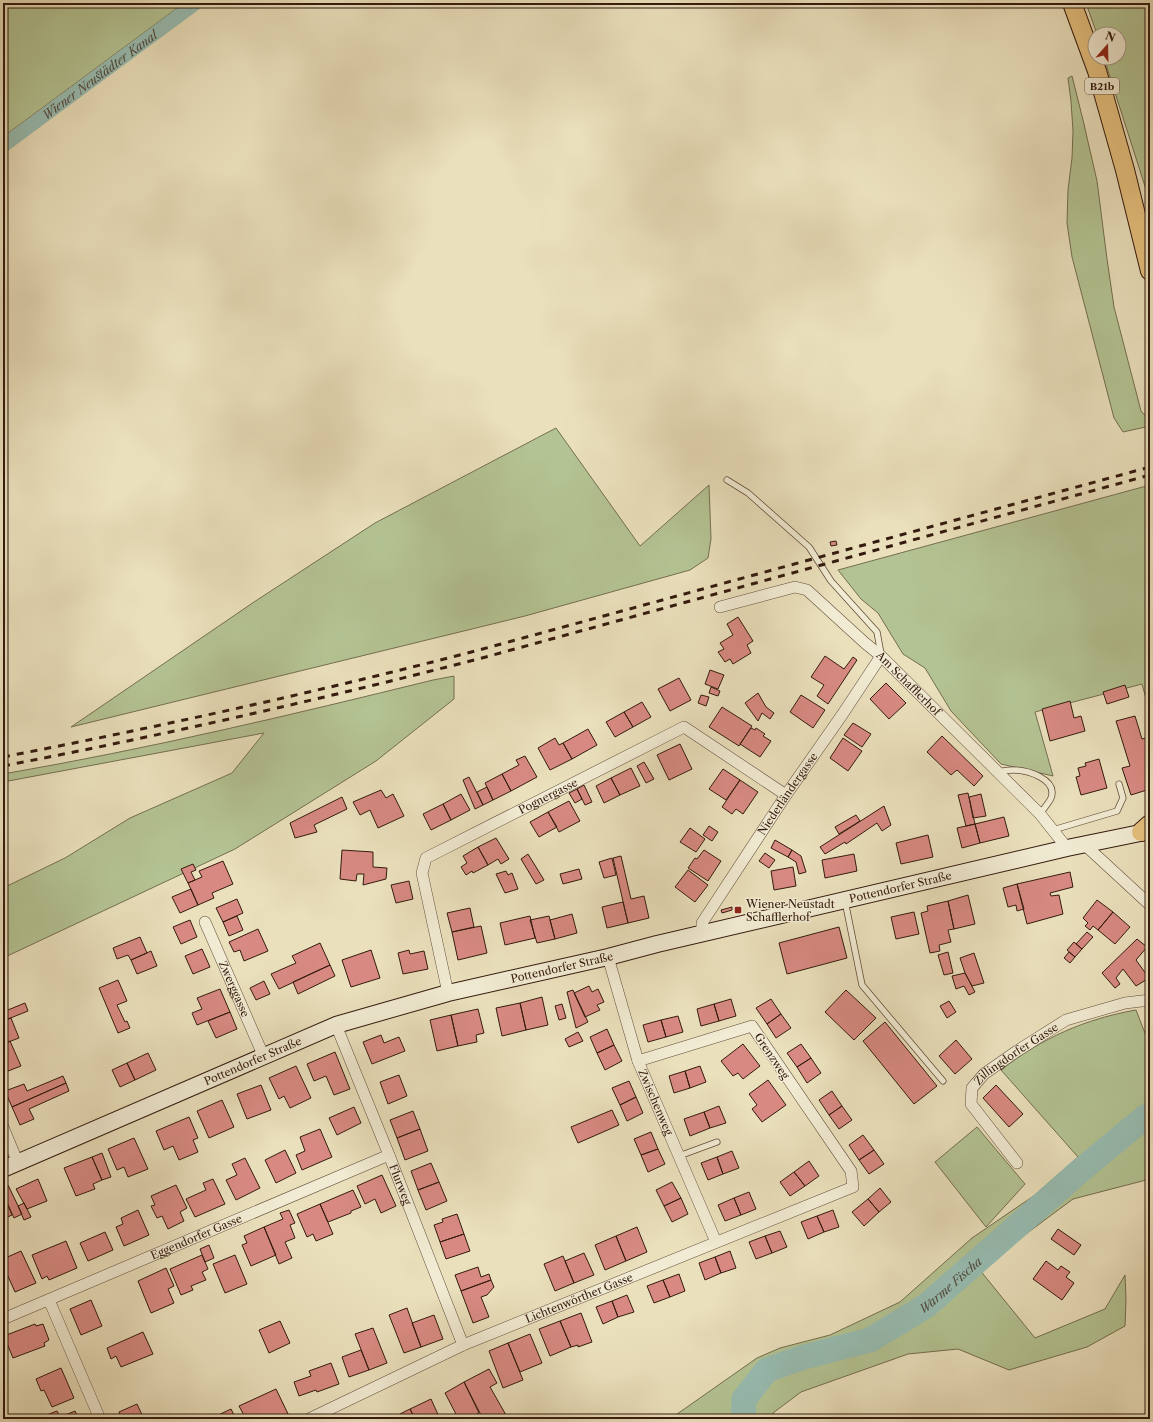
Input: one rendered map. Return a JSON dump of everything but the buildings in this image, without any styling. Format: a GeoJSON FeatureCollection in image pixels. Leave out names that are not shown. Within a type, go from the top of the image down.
{"type":"FeatureCollection","features":[{"type":"Feature","properties":{"kind":"main road","name":"B21b"},"geometry":{"type":"LineString","coordinates":[[1072,3],[1097,71],[1125,170],[1150,271]]}},
{"type":"Feature","properties":{"kind":"main road","name":"Pottendorfer Straße"},"geometry":{"type":"LineString","coordinates":[[3,1169],[336,1025],[448,993],[608,957],[656,944],[1085,845],[1148,829]]}},
{"type":"Feature","properties":{"kind":"street","name":"Am Schafflerhof"},"geometry":{"type":"LineString","coordinates":[[720,607],[795,586],[807,590],[881,656],[1040,814],[1067,848]]}},
{"type":"Feature","properties":{"kind":"street","name":"Niederländergasse"},"geometry":{"type":"LineString","coordinates":[[702,934],[702,923],[881,656]]}},
{"type":"Feature","properties":{"kind":"street","name":"Pognergasse"},"geometry":{"type":"LineString","coordinates":[[448,993],[422,873],[426,858],[684,727],[786,796]]}},
{"type":"Feature","properties":{"kind":"street"},"geometry":{"type":"LineString","coordinates":[[1085,845],[1150,905]]}},
{"type":"Feature","properties":{"kind":"street","name":"Zwerggasse"},"geometry":{"type":"LineString","coordinates":[[205,922],[264,1057]]}},
{"type":"Feature","properties":{"kind":"street","name":"Zwischenweg"},"geometry":{"type":"LineString","coordinates":[[608,957],[638,1062],[716,1242]]}},
{"type":"Feature","properties":{"kind":"street","name":"Zillingdorfer Gasse"},"geometry":{"type":"LineString","coordinates":[[1017,1164],[971,1104],[972,1088],[984,1074],[1016,1051],[1066,1020],[1125,1003],[1150,1000]]}},
{"type":"Feature","properties":{"kind":"street","name":"Flurweg"},"geometry":{"type":"LineString","coordinates":[[336,1025],[389,1155],[463,1345]]}},
{"type":"Feature","properties":{"kind":"street","name":"Grenzweg"},"geometry":{"type":"LineString","coordinates":[[638,1062],[752,1026],[851,1171],[853,1187]]}},
{"type":"Feature","properties":{"kind":"street"},"geometry":{"type":"LineString","coordinates":[[3,1127],[18,1162]]}},
{"type":"Feature","properties":{"kind":"street","name":"Eggendorfer Gasse"},"geometry":{"type":"LineString","coordinates":[[3,1319],[389,1155]]}},
{"type":"Feature","properties":{"kind":"street","name":"Lichtenwörther Gasse"},"geometry":{"type":"LineString","coordinates":[[309,1419],[463,1345],[853,1187]]}},
{"type":"Feature","properties":{"kind":"street"},"geometry":{"type":"LineString","coordinates":[[49,1300],[100,1419]]}},
{"type":"Feature","properties":{"kind":"lane"},"geometry":{"type":"LineString","coordinates":[[727,480],[748,493],[809,547],[831,581],[877,632],[881,656]]}},
{"type":"Feature","properties":{"kind":"lane"},"geometry":{"type":"LineString","coordinates":[[997,772],[1013,770],[1038,775],[1048,783],[1051,790],[1051,798],[1040,814]]}},
{"type":"Feature","properties":{"kind":"lane"},"geometry":{"type":"LineString","coordinates":[[1053,830],[1117,811],[1123,798],[1119,784]]}},
{"type":"Feature","properties":{"kind":"lane"},"geometry":{"type":"LineString","coordinates":[[845,900],[862,985],[943,1081]]}},
{"type":"Feature","properties":{"kind":"lane"},"geometry":{"type":"LineString","coordinates":[[679,1156],[717,1142]]}},
{"type":"Feature","properties":{"kind":"green space"},"geometry":{"type":"Polygon","coordinates":[[[3,3],[184,3],[3,137],[3,3]]]}},
{"type":"Feature","properties":{"kind":"green space"},"geometry":{"type":"Polygon","coordinates":[[[1086,3],[1150,3],[1150,202],[1107,66],[1127,66],[1127,26],[1094,26],[1086,3]]]}},
{"type":"Feature","properties":{"kind":"green space"},"geometry":{"type":"Polygon","coordinates":[[[1072,76],[1097,181],[1114,307],[1141,411],[1150,421],[1150,426],[1123,432],[1114,418],[1072,257],[1067,223],[1073,131],[1068,78],[1072,76]]]}},
{"type":"Feature","properties":{"kind":"green space"},"geometry":{"type":"Polygon","coordinates":[[[556,428],[640,546],[709,485],[711,539],[708,558],[690,570],[525,616],[71,727],[254,602],[375,523],[556,428]]]}},
{"type":"Feature","properties":{"kind":"green space"},"geometry":{"type":"Polygon","coordinates":[[[1150,485],[1150,713],[1142,684],[1035,712],[1053,776],[1001,764],[951,711],[925,668],[903,654],[878,613],[861,599],[838,570],[1150,485]]]}},
{"type":"Feature","properties":{"kind":"green space"},"geometry":{"type":"Polygon","coordinates":[[[454,676],[454,699],[376,761],[235,849],[3,958],[3,888],[65,858],[130,818],[232,773],[264,733],[3,782],[3,774],[111,754],[273,719],[454,676]]]}},
{"type":"Feature","properties":{"kind":"green space"},"geometry":{"type":"Polygon","coordinates":[[[1136,1010],[1150,1046],[1150,1179],[1073,1199],[979,1269],[1035,1338],[1105,1309],[1125,1275],[1125,1326],[1087,1347],[1009,1370],[958,1349],[908,1354],[801,1392],[773,1413],[773,1419],[670,1419],[757,1358],[780,1348],[830,1335],[900,1302],[972,1238],[1035,1195],[1078,1157],[1001,1070],[1032,1048],[1065,1031],[1099,1019],[1136,1010]]]}},
{"type":"Feature","properties":{"kind":"green space"},"geometry":{"type":"Polygon","coordinates":[[[977,1127],[1025,1184],[986,1227],[935,1162],[977,1127]]]}},
{"type":"Feature","properties":{"kind":"waterway","name":"Wiener Neustädter Kanal"},"geometry":{"type":"LineString","coordinates":[[3,146],[196,3]]}},
{"type":"Feature","properties":{"kind":"waterway","name":"Warme Fischa"},"geometry":{"type":"LineString","coordinates":[[743,1419],[744,1399],[767,1370],[804,1357],[870,1340],[926,1306],[1080,1171],[1145,1117],[1150,1115]]}},
{"type":"Feature","properties":{"kind":"railway"},"geometry":{"type":"LineString","coordinates":[[3,757],[123,733],[361,680],[479,650],[1150,467]]}},
{"type":"Feature","properties":{"kind":"railway"},"geometry":{"type":"LineString","coordinates":[[3,766],[183,729],[303,702],[482,658],[1150,475]]}},
{"type":"Feature","properties":{"kind":"place","name":"Wiener Neustadt Schafflerhof"},"geometry":{"type":"Point","coordinates":[738,910]}}]}
